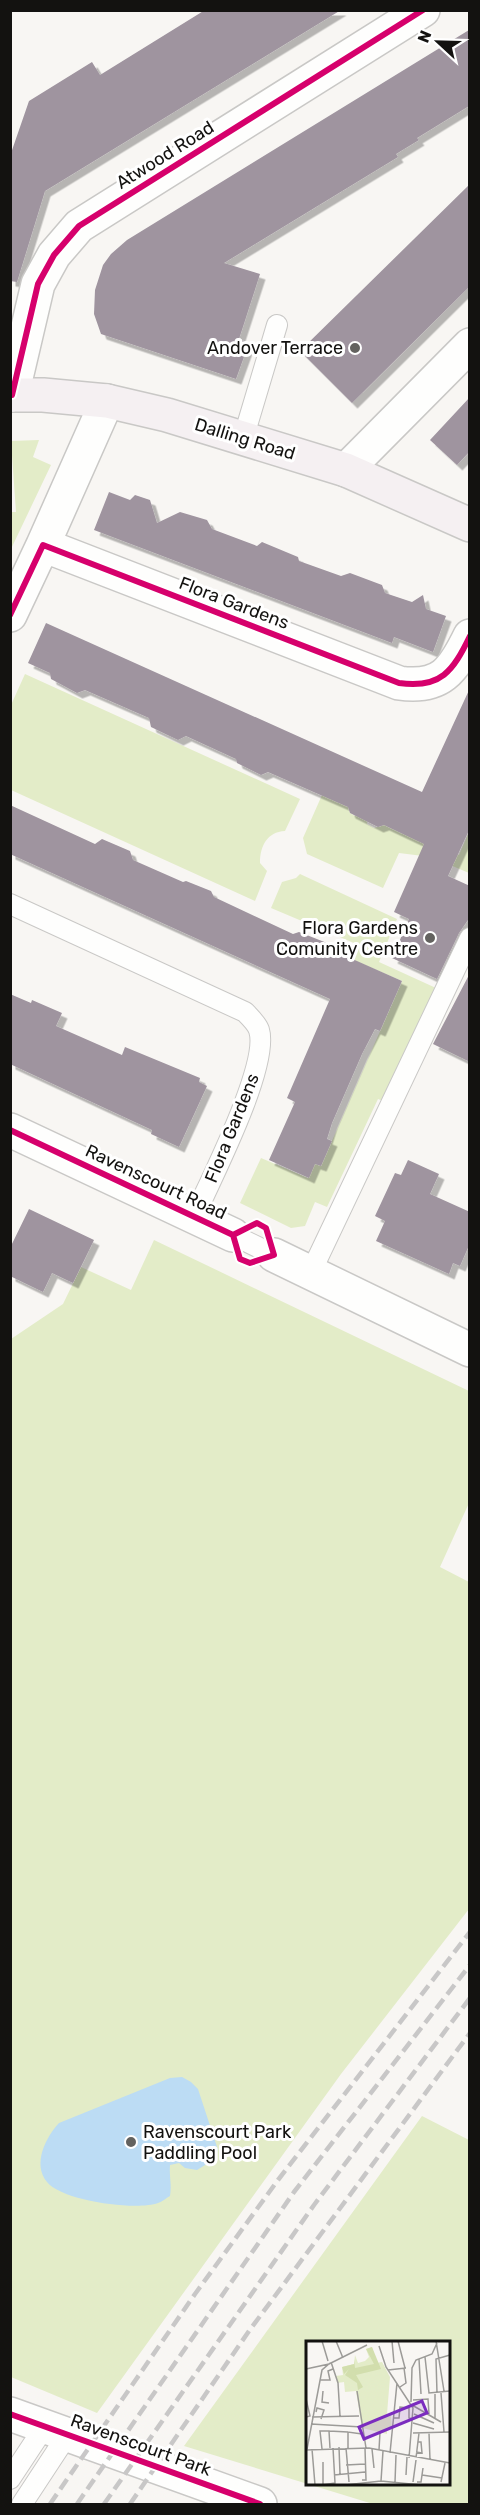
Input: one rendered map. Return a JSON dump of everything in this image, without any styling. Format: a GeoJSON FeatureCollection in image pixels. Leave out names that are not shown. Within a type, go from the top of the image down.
{"type":"FeatureCollection","features":[{"type":"Feature","properties":{"kind":"main road","name":"Dalling Road"},"geometry":{"type":"LineString","coordinates":[[11,395],[43,395],[107,401],[166,415],[346,470],[470,525]]}},
{"type":"Feature","properties":{"kind":"street","name":"Atwood Road"},"geometry":{"type":"LineString","coordinates":[[11,395],[38,284],[54,255],[79,226],[423,10]]}},
{"type":"Feature","properties":{"kind":"street"},"geometry":{"type":"LineString","coordinates":[[346,470],[470,345]]}},
{"type":"Feature","properties":{"kind":"street"},"geometry":{"type":"LineString","coordinates":[[10,615],[107,401]]}},
{"type":"Feature","properties":{"kind":"street","name":"Flora Gardens"},"geometry":{"type":"LineString","coordinates":[[43,545],[399,683],[422,684],[440,678],[456,665],[470,636]]}},
{"type":"Feature","properties":{"kind":"street","name":"Ravenscourt Road"},"geometry":{"type":"LineString","coordinates":[[10,1130],[233,1235]]}},
{"type":"Feature","properties":{"kind":"street"},"geometry":{"type":"LineString","coordinates":[[274,1255],[470,1350]]}},
{"type":"Feature","properties":{"kind":"street","name":"Ravenscourt Park"},"geometry":{"type":"LineString","coordinates":[[10,2414],[260,2505]]}},
{"type":"Feature","properties":{"kind":"lane"},"geometry":{"type":"LineString","coordinates":[[243,439],[277,325]]}},
{"type":"Feature","properties":{"kind":"lane","name":"Flora Gardens"},"geometry":{"type":"LineString","coordinates":[[10,904],[245,1012],[259,1029],[261,1048],[255,1076],[194,1217]]}},
{"type":"Feature","properties":{"kind":"lane"},"geometry":{"type":"LineString","coordinates":[[311,1272],[470,938]]}},
{"type":"Feature","properties":{"kind":"lane"},"geometry":{"type":"LineString","coordinates":[[233,1235],[274,1255]]}},
{"type":"Feature","properties":{"kind":"lane"},"geometry":{"type":"LineString","coordinates":[[10,2479],[56,2430]]}},
{"type":"Feature","properties":{"kind":"lane"},"geometry":{"type":"LineString","coordinates":[[22,2505],[56,2430]]}},
{"type":"Feature","properties":{"kind":"green space"},"geometry":{"type":"Polygon","coordinates":[[[39,440],[33,457],[51,465],[11,549],[11,512],[16,512],[11,441],[39,440]]]}},
{"type":"Feature","properties":{"kind":"green space"},"geometry":{"type":"Polygon","coordinates":[[[25,674],[300,799],[285,831],[269,837],[263,846],[260,863],[267,871],[255,901],[11,790],[11,705],[25,674]]]}},
{"type":"Feature","properties":{"kind":"green space"},"geometry":{"type":"Polygon","coordinates":[[[322,795],[348,807],[350,813],[355,816],[362,813],[367,816],[367,824],[374,828],[384,825],[403,834],[405,829],[459,855],[469,832],[469,873],[431,857],[399,853],[383,888],[307,854],[303,838],[322,795]]]}},
{"type":"Feature","properties":{"kind":"green space"},"geometry":{"type":"Polygon","coordinates":[[[300,874],[397,919],[379,962],[436,988],[383,1101],[378,1099],[327,1207],[315,1202],[305,1226],[291,1228],[240,1203],[261,1158],[308,1178],[315,1164],[321,1166],[402,981],[349,958],[354,943],[271,908],[282,882],[296,878],[300,874]]]}},
{"type":"Feature","properties":{"kind":"green space"},"geometry":{"type":"Polygon","coordinates":[[[154,1240],[469,1391],[469,1503],[440,1567],[469,1582],[469,1909],[341,2074],[97,2413],[11,2377],[11,1339],[63,1304],[81,1267],[131,1290],[154,1240]]]}},
{"type":"Feature","properties":{"kind":"green space"},"geometry":{"type":"Polygon","coordinates":[[[422,2116],[469,2140],[469,2504],[373,2504],[311,2485],[450,2485],[450,2341],[306,2341],[306,2483],[184,2446],[422,2116]]]}},
{"type":"Feature","properties":{"kind":"water","name":"Ravenscourt Park Paddling Pool"},"geometry":{"type":"Polygon","coordinates":[[[182,2077],[198,2089],[218,2150],[210,2162],[197,2170],[185,2168],[179,2163],[170,2165],[170,2196],[148,2205],[117,2205],[83,2199],[55,2189],[47,2182],[41,2167],[42,2151],[59,2123],[170,2078],[182,2077]]]}},
{"type":"Feature","properties":{"kind":"building"},"geometry":{"type":"Polygon","coordinates":[[[205,10],[341,10],[45,191],[17,282],[10,281],[10,156],[29,101],[92,62],[100,75],[205,10]]]}},
{"type":"Feature","properties":{"kind":"building"},"geometry":{"type":"Polygon","coordinates":[[[469,30],[469,106],[417,138],[419,140],[396,154],[398,157],[224,263],[260,274],[239,339],[249,343],[236,379],[101,334],[94,314],[95,290],[103,265],[111,254],[127,240],[469,30]]]}},
{"type":"Feature","properties":{"kind":"building"},"geometry":{"type":"Polygon","coordinates":[[[470,184],[470,286],[352,403],[300,351],[470,184]]]}},
{"type":"Feature","properties":{"kind":"building"},"geometry":{"type":"Polygon","coordinates":[[[470,397],[470,451],[457,465],[430,440],[470,397]]]}},
{"type":"Feature","properties":{"kind":"building"},"geometry":{"type":"Polygon","coordinates":[[[109,492],[130,500],[135,495],[150,500],[157,523],[180,512],[207,520],[212,529],[257,546],[262,542],[298,557],[299,561],[341,576],[350,573],[382,585],[385,593],[412,602],[423,595],[426,609],[446,616],[433,652],[394,637],[392,643],[94,530],[109,492]]]}},
{"type":"Feature","properties":{"kind":"building"},"geometry":{"type":"Polygon","coordinates":[[[46,623],[422,792],[470,688],[470,828],[448,876],[470,886],[470,917],[459,933],[437,979],[392,958],[409,919],[394,912],[424,844],[384,825],[378,827],[350,813],[348,807],[268,772],[261,775],[237,763],[236,759],[186,736],[178,740],[151,727],[149,718],[85,690],[77,693],[51,679],[50,673],[28,663],[46,623]]]}},
{"type":"Feature","properties":{"kind":"building"},"geometry":{"type":"Polygon","coordinates":[[[10,805],[95,844],[102,839],[130,851],[133,860],[183,882],[186,881],[211,891],[214,897],[293,934],[299,932],[327,943],[330,949],[402,981],[380,1031],[375,1029],[362,1054],[332,1123],[327,1139],[332,1141],[321,1166],[315,1164],[309,1178],[269,1160],[295,1102],[287,1098],[330,999],[10,854],[10,805]]]}},
{"type":"Feature","properties":{"kind":"building"},"geometry":{"type":"Polygon","coordinates":[[[470,973],[470,1062],[433,1044],[470,973]]]}},
{"type":"Feature","properties":{"kind":"building"},"geometry":{"type":"Polygon","coordinates":[[[10,994],[31,1003],[32,1000],[62,1013],[56,1026],[122,1055],[125,1047],[200,1078],[199,1082],[207,1086],[179,1147],[151,1134],[152,1130],[10,1064],[10,994]]]}},
{"type":"Feature","properties":{"kind":"building"},"geometry":{"type":"Polygon","coordinates":[[[408,1160],[439,1174],[430,1194],[470,1212],[470,1243],[460,1266],[453,1263],[449,1274],[376,1241],[385,1221],[375,1216],[395,1173],[401,1175],[408,1160]]]}},
{"type":"Feature","properties":{"kind":"building"},"geometry":{"type":"Polygon","coordinates":[[[29,1209],[94,1240],[73,1283],[52,1273],[43,1292],[10,1276],[10,1248],[29,1209]]]}},
{"type":"Feature","properties":{"kind":"railway"},"geometry":{"type":"LineString","coordinates":[[50,2504],[195,2294],[278,2180],[470,1932]]}},
{"type":"Feature","properties":{"kind":"railway"},"geometry":{"type":"LineString","coordinates":[[77,2504],[294,2192],[470,1965]]}},
{"type":"Feature","properties":{"kind":"railway"},"geometry":{"type":"LineString","coordinates":[[104,2504],[314,2205],[470,1998]]}},
{"type":"Feature","properties":{"kind":"railway"},"geometry":{"type":"LineString","coordinates":[[130,2504],[249,2331],[470,2033]]}},
{"type":"Feature","properties":{"kind":"cycle path"},"geometry":{"type":"LineString","coordinates":[[12,395],[38,284],[54,255],[79,226],[423,10]]}},
{"type":"Feature","properties":{"kind":"cycle path"},"geometry":{"type":"LineString","coordinates":[[10,615],[43,545],[399,683],[425,683],[444,675],[458,659],[470,636]]}},
{"type":"Feature","properties":{"kind":"cycle path"},"geometry":{"type":"LineString","coordinates":[[10,1130],[233,1235],[240,1259],[250,1263],[274,1255],[266,1228],[257,1223],[233,1235]]}},
{"type":"Feature","properties":{"kind":"cycle path"},"geometry":{"type":"LineString","coordinates":[[10,2414],[260,2504]]}},
{"type":"Feature","properties":{"kind":"place","name":"Andover Terrace"},"geometry":{"type":"Point","coordinates":[355,348]}},
{"type":"Feature","properties":{"kind":"place","name":"Flora Gardens Comunity Centre"},"geometry":{"type":"Point","coordinates":[430,938]}},
{"type":"Feature","properties":{"kind":"place","name":"Ravenscourt Park Paddling Pool"},"geometry":{"type":"Point","coordinates":[131,2142]}}]}
